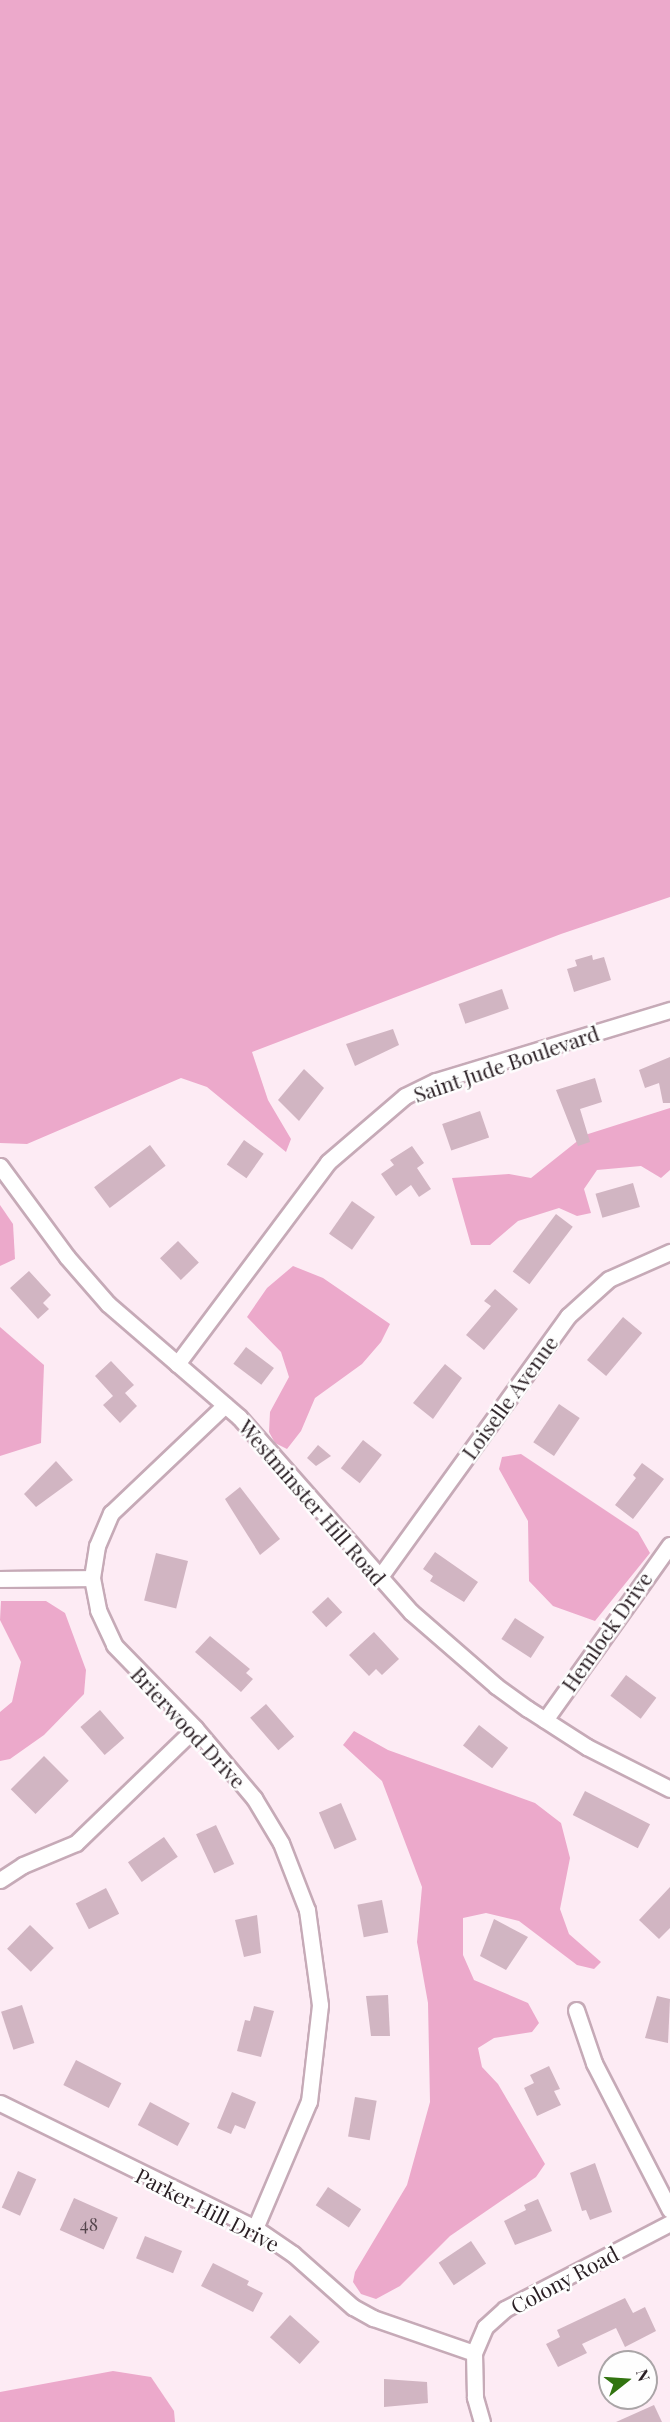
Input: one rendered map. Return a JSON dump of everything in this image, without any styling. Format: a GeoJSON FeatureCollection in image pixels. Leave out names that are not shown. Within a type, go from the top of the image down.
{"type":"FeatureCollection","features":[{"type":"Feature","properties":{"kind":"street","name":"Saint Jude Boulevard"},"geometry":{"type":"LineString","coordinates":[[177,1364],[328,1162],[405,1096],[436,1081],[670,1010]]}},
{"type":"Feature","properties":{"kind":"street","name":"Westminster Hill Road"},"geometry":{"type":"LineString","coordinates":[[0,1166],[67,1257],[108,1304],[225,1405],[379,1578],[474,1667],[587,1747],[670,1789]]}},
{"type":"Feature","properties":{"kind":"street","name":"Loiselle Avenue"},"geometry":{"type":"LineString","coordinates":[[379,1578],[568,1316],[609,1279],[670,1252]]}},
{"type":"Feature","properties":{"kind":"street","name":"Brierwood Drive"},"geometry":{"type":"LineString","coordinates":[[225,1405],[111,1513],[97,1546],[92,1578],[98,1610],[114,1645],[195,1728],[255,1798],[281,1843],[307,1910],[317,1960],[320,2005],[309,2101],[255,2228]]}},
{"type":"Feature","properties":{"kind":"street","name":"Hemlock Drive"},"geometry":{"type":"LineString","coordinates":[[546,1720],[670,1545]]}},
{"type":"Feature","properties":{"kind":"street"},"geometry":{"type":"LineString","coordinates":[[0,1579],[92,1578]]}},
{"type":"Feature","properties":{"kind":"street"},"geometry":{"type":"LineString","coordinates":[[0,1880],[23,1865],[76,1843],[195,1728]]}},
{"type":"Feature","properties":{"kind":"street"},"geometry":{"type":"LineString","coordinates":[[576,2010],[594,2063],[670,2210]]}},
{"type":"Feature","properties":{"kind":"street","name":"Parker Hill Drive"},"geometry":{"type":"LineString","coordinates":[[0,2103],[255,2228],[293,2254],[353,2307],[372,2318],[474,2353]]}},
{"type":"Feature","properties":{"kind":"street","name":"Colony Road"},"geometry":{"type":"LineString","coordinates":[[482,2422],[475,2397],[474,2353],[486,2327],[505,2309],[670,2223]]}},
{"type":"Feature","properties":{"kind":"shaded area"},"geometry":{"type":"Polygon","coordinates":[[[0,0],[670,0],[670,897],[561,934],[252,1052],[268,1100],[291,1139],[286,1152],[207,1087],[181,1078],[27,1144],[0,1143],[0,0]]]}},
{"type":"Feature","properties":{"kind":"shaded area"},"geometry":{"type":"Polygon","coordinates":[[[670,1108],[670,1170],[661,1178],[641,1166],[597,1170],[584,1189],[591,1213],[577,1216],[559,1208],[518,1221],[490,1245],[471,1245],[452,1178],[509,1174],[531,1178],[585,1135],[670,1108]]]}},
{"type":"Feature","properties":{"kind":"shaded area"},"geometry":{"type":"Polygon","coordinates":[[[0,1205],[13,1224],[15,1259],[0,1266],[0,1205]]]}},
{"type":"Feature","properties":{"kind":"shaded area"},"geometry":{"type":"Polygon","coordinates":[[[293,1266],[323,1278],[390,1324],[381,1342],[362,1364],[315,1398],[301,1431],[287,1449],[275,1443],[269,1432],[270,1412],[289,1377],[281,1352],[247,1317],[267,1288],[293,1266]]]}},
{"type":"Feature","properties":{"kind":"shaded area"},"geometry":{"type":"Polygon","coordinates":[[[0,1327],[44,1365],[41,1443],[0,1456],[0,1327]]]}},
{"type":"Feature","properties":{"kind":"shaded area"},"geometry":{"type":"Polygon","coordinates":[[[521,1454],[638,1532],[650,1553],[595,1621],[553,1606],[529,1581],[528,1521],[499,1469],[502,1457],[521,1454]]]}},
{"type":"Feature","properties":{"kind":"shaded area"},"geometry":{"type":"Polygon","coordinates":[[[1,1601],[46,1601],[65,1613],[86,1670],[84,1694],[44,1735],[10,1759],[0,1761],[0,1712],[12,1702],[21,1662],[0,1620],[1,1601]]]}},
{"type":"Feature","properties":{"kind":"shaded area"},"geometry":{"type":"Polygon","coordinates":[[[354,1731],[388,1750],[535,1803],[561,1823],[570,1858],[560,1909],[569,1934],[601,1962],[594,1969],[577,1965],[519,1921],[486,1913],[463,1918],[463,1955],[474,1980],[528,2003],[539,2023],[532,2032],[494,2038],[478,2048],[482,2067],[498,2084],[545,2164],[536,2177],[450,2236],[400,2286],[376,2299],[361,2294],[353,2282],[355,2272],[407,2185],[430,2102],[428,2003],[417,1942],[422,1887],[382,1781],[343,1745],[354,1731]]]}},
{"type":"Feature","properties":{"kind":"shaded area"},"geometry":{"type":"Polygon","coordinates":[[[113,2371],[151,2377],[174,2411],[175,2422],[0,2422],[0,2392],[113,2371]]]}},
{"type":"Feature","properties":{"kind":"building"},"geometry":{"type":"Polygon","coordinates":[[[592,955],[593,960],[604,957],[611,980],[574,992],[567,969],[577,966],[575,960],[592,955]]]}},
{"type":"Feature","properties":{"kind":"building"},"geometry":{"type":"Polygon","coordinates":[[[502,989],[509,1009],[465,1024],[459,1004],[502,989]]]}},
{"type":"Feature","properties":{"kind":"building"},"geometry":{"type":"Polygon","coordinates":[[[393,1029],[399,1045],[355,1066],[346,1044],[393,1029]]]}},
{"type":"Feature","properties":{"kind":"building"},"geometry":{"type":"Polygon","coordinates":[[[670,1057],[670,1103],[663,1103],[659,1083],[645,1088],[639,1070],[670,1057]]]}},
{"type":"Feature","properties":{"kind":"building"},"geometry":{"type":"Polygon","coordinates":[[[304,1069],[324,1088],[299,1121],[278,1100],[304,1069]]]}},
{"type":"Feature","properties":{"kind":"building"},"geometry":{"type":"Polygon","coordinates":[[[595,1078],[602,1102],[580,1109],[590,1142],[578,1146],[556,1090],[595,1078]]]}},
{"type":"Feature","properties":{"kind":"building"},"geometry":{"type":"Polygon","coordinates":[[[480,1111],[489,1137],[451,1150],[442,1124],[480,1111]]]}},
{"type":"Feature","properties":{"kind":"building"},"geometry":{"type":"Polygon","coordinates":[[[244,1140],[264,1154],[246,1178],[227,1165],[244,1140]]]}},
{"type":"Feature","properties":{"kind":"building"},"geometry":{"type":"Polygon","coordinates":[[[150,1145],[166,1166],[110,1208],[94,1187],[150,1145]]]}},
{"type":"Feature","properties":{"kind":"building"},"geometry":{"type":"Polygon","coordinates":[[[412,1146],[424,1163],[417,1168],[431,1189],[419,1197],[411,1185],[396,1196],[381,1174],[394,1165],[390,1160],[412,1146]]]}},
{"type":"Feature","properties":{"kind":"building"},"geometry":{"type":"Polygon","coordinates":[[[633,1183],[640,1207],[602,1218],[596,1194],[633,1183]]]}},
{"type":"Feature","properties":{"kind":"building"},"geometry":{"type":"Polygon","coordinates":[[[352,1201],[375,1217],[352,1250],[329,1234],[352,1201]]]}},
{"type":"Feature","properties":{"kind":"building"},"geometry":{"type":"Polygon","coordinates":[[[556,1214],[573,1227],[529,1284],[513,1272],[556,1214]]]}},
{"type":"Feature","properties":{"kind":"building"},"geometry":{"type":"Polygon","coordinates":[[[178,1241],[199,1263],[181,1280],[160,1258],[178,1241]]]}},
{"type":"Feature","properties":{"kind":"building"},"geometry":{"type":"Polygon","coordinates":[[[29,1271],[51,1295],[43,1303],[49,1309],[38,1319],[10,1288],[29,1271]]]}},
{"type":"Feature","properties":{"kind":"building"},"geometry":{"type":"Polygon","coordinates":[[[495,1289],[518,1309],[484,1350],[466,1335],[491,1306],[484,1301],[495,1289]]]}},
{"type":"Feature","properties":{"kind":"building"},"geometry":{"type":"Polygon","coordinates":[[[623,1317],[642,1333],[606,1376],[587,1360],[623,1317]]]}},
{"type":"Feature","properties":{"kind":"building"},"geometry":{"type":"Polygon","coordinates":[[[246,1347],[274,1368],[261,1385],[233,1364],[246,1347]]]}},
{"type":"Feature","properties":{"kind":"building"},"geometry":{"type":"Polygon","coordinates":[[[111,1361],[134,1385],[125,1393],[137,1406],[120,1423],[103,1405],[113,1396],[95,1376],[111,1361]]]}},
{"type":"Feature","properties":{"kind":"building"},"geometry":{"type":"Polygon","coordinates":[[[445,1364],[462,1378],[433,1419],[413,1403],[445,1364]]]}},
{"type":"Feature","properties":{"kind":"building"},"geometry":{"type":"Polygon","coordinates":[[[559,1404],[580,1418],[554,1456],[533,1442],[559,1404]]]}},
{"type":"Feature","properties":{"kind":"building"},"geometry":{"type":"Polygon","coordinates":[[[363,1440],[382,1455],[360,1483],[341,1468],[363,1440]]]}},
{"type":"Feature","properties":{"kind":"building"},"geometry":{"type":"Polygon","coordinates":[[[318,1445],[331,1456],[316,1466],[307,1458],[318,1445]]]}},
{"type":"Feature","properties":{"kind":"building"},"geometry":{"type":"Polygon","coordinates":[[[56,1461],[73,1480],[36,1507],[24,1494],[56,1461]]]}},
{"type":"Feature","properties":{"kind":"building"},"geometry":{"type":"Polygon","coordinates":[[[642,1463],[664,1479],[633,1519],[615,1505],[636,1478],[633,1475],[642,1463]]]}},
{"type":"Feature","properties":{"kind":"building"},"geometry":{"type":"Polygon","coordinates":[[[240,1487],[280,1539],[260,1555],[225,1499],[240,1487]]]}},
{"type":"Feature","properties":{"kind":"building"},"geometry":{"type":"Polygon","coordinates":[[[435,1552],[478,1582],[464,1602],[430,1581],[433,1576],[423,1569],[435,1552]]]}},
{"type":"Feature","properties":{"kind":"building"},"geometry":{"type":"Polygon","coordinates":[[[156,1553],[188,1561],[176,1609],[144,1601],[156,1553]]]}},
{"type":"Feature","properties":{"kind":"building"},"geometry":{"type":"Polygon","coordinates":[[[328,1597],[342,1612],[326,1627],[312,1612],[328,1597]]]}},
{"type":"Feature","properties":{"kind":"building"},"geometry":{"type":"Polygon","coordinates":[[[515,1618],[544,1637],[531,1658],[501,1639],[515,1618]]]}},
{"type":"Feature","properties":{"kind":"building"},"geometry":{"type":"Polygon","coordinates":[[[374,1632],[399,1659],[382,1675],[376,1669],[369,1676],[349,1655],[374,1632]]]}},
{"type":"Feature","properties":{"kind":"building"},"geometry":{"type":"Polygon","coordinates":[[[210,1636],[250,1669],[246,1673],[253,1679],[241,1692],[195,1652],[210,1636]]]}},
{"type":"Feature","properties":{"kind":"building"},"geometry":{"type":"Polygon","coordinates":[[[626,1675],[656,1698],[641,1719],[610,1696],[626,1675]]]}},
{"type":"Feature","properties":{"kind":"building"},"geometry":{"type":"Polygon","coordinates":[[[266,1704],[294,1736],[278,1750],[250,1718],[266,1704]]]}},
{"type":"Feature","properties":{"kind":"building"},"geometry":{"type":"Polygon","coordinates":[[[100,1710],[124,1738],[105,1755],[80,1727],[100,1710]]]}},
{"type":"Feature","properties":{"kind":"building"},"geometry":{"type":"Polygon","coordinates":[[[479,1725],[508,1748],[492,1768],[463,1745],[479,1725]]]}},
{"type":"Feature","properties":{"kind":"building"},"geometry":{"type":"Polygon","coordinates":[[[44,1756],[69,1781],[36,1814],[11,1789],[44,1756]]]}},
{"type":"Feature","properties":{"kind":"building"},"geometry":{"type":"Polygon","coordinates":[[[585,1791],[650,1824],[638,1848],[573,1815],[585,1791]]]}},
{"type":"Feature","properties":{"kind":"building"},"geometry":{"type":"Polygon","coordinates":[[[341,1803],[357,1840],[335,1849],[319,1812],[341,1803]]]}},
{"type":"Feature","properties":{"kind":"building"},"geometry":{"type":"Polygon","coordinates":[[[216,1825],[234,1864],[214,1873],[196,1834],[216,1825]]]}},
{"type":"Feature","properties":{"kind":"building"},"geometry":{"type":"Polygon","coordinates":[[[164,1837],[178,1857],[142,1882],[128,1862],[164,1837]]]}},
{"type":"Feature","properties":{"kind":"building"},"geometry":{"type":"Polygon","coordinates":[[[670,1887],[670,1928],[659,1939],[639,1920],[670,1887]]]}},
{"type":"Feature","properties":{"kind":"building"},"geometry":{"type":"Polygon","coordinates":[[[106,1888],[119,1914],[89,1929],[76,1903],[106,1888]]]}},
{"type":"Feature","properties":{"kind":"building"},"geometry":{"type":"Polygon","coordinates":[[[382,1900],[388,1932],[364,1937],[357,1905],[382,1900]]]}},
{"type":"Feature","properties":{"kind":"building"},"geometry":{"type":"Polygon","coordinates":[[[257,1915],[261,1953],[244,1957],[235,1920],[257,1915]]]}},
{"type":"Feature","properties":{"kind":"building"},"geometry":{"type":"Polygon","coordinates":[[[494,1919],[528,1937],[506,1970],[480,1956],[494,1919]]]}},
{"type":"Feature","properties":{"kind":"building"},"geometry":{"type":"Polygon","coordinates":[[[30,1925],[54,1948],[31,1972],[7,1949],[30,1925]]]}},
{"type":"Feature","properties":{"kind":"building"},"geometry":{"type":"Polygon","coordinates":[[[388,1995],[390,2036],[371,2036],[366,1996],[388,1995]]]}},
{"type":"Feature","properties":{"kind":"building"},"geometry":{"type":"Polygon","coordinates":[[[657,1996],[670,1999],[668,2043],[645,2038],[657,1996]]]}},
{"type":"Feature","properties":{"kind":"building"},"geometry":{"type":"Polygon","coordinates":[[[22,2005],[34,2043],[13,2050],[1,2012],[22,2005]]]}},
{"type":"Feature","properties":{"kind":"building"},"geometry":{"type":"Polygon","coordinates":[[[254,2006],[274,2011],[261,2057],[237,2051],[245,2020],[250,2021],[254,2006]]]}},
{"type":"Feature","properties":{"kind":"building"},"geometry":{"type":"Polygon","coordinates":[[[76,2060],[121,2083],[109,2108],[63,2085],[76,2060]]]}},
{"type":"Feature","properties":{"kind":"building"},"geometry":{"type":"Polygon","coordinates":[[[549,2066],[560,2089],[554,2091],[561,2105],[537,2116],[524,2088],[534,2083],[530,2075],[549,2066]]]}},
{"type":"Feature","properties":{"kind":"building"},"geometry":{"type":"Polygon","coordinates":[[[232,2092],[256,2102],[245,2129],[235,2125],[231,2134],[217,2128],[232,2092]]]}},
{"type":"Feature","properties":{"kind":"building"},"geometry":{"type":"Polygon","coordinates":[[[355,2097],[377,2101],[370,2140],[348,2136],[355,2097]]]}},
{"type":"Feature","properties":{"kind":"building"},"geometry":{"type":"Polygon","coordinates":[[[150,2102],[190,2123],[178,2146],[138,2125],[150,2102]]]}},
{"type":"Feature","properties":{"kind":"building"},"geometry":{"type":"Polygon","coordinates":[[[595,2163],[612,2212],[590,2220],[586,2210],[582,2211],[570,2173],[595,2163]]]}},
{"type":"Feature","properties":{"kind":"building"},"geometry":{"type":"Polygon","coordinates":[[[18,2171],[36,2179],[20,2216],[2,2208],[18,2171]]]}},
{"type":"Feature","properties":{"kind":"building"},"geometry":{"type":"Polygon","coordinates":[[[328,2187],[361,2209],[349,2228],[316,2205],[328,2187]]]}},
{"type":"Feature","properties":{"kind":"building"},"geometry":{"type":"Polygon","coordinates":[[[74,2198],[118,2218],[104,2249],[60,2230],[74,2198]]]}},
{"type":"Feature","properties":{"kind":"building"},"geometry":{"type":"Polygon","coordinates":[[[538,2199],[552,2231],[515,2245],[504,2221],[526,2210],[524,2205],[538,2199]]]}},
{"type":"Feature","properties":{"kind":"building"},"geometry":{"type":"Polygon","coordinates":[[[145,2236],[182,2251],[173,2273],[136,2258],[145,2236]]]}},
{"type":"Feature","properties":{"kind":"building"},"geometry":{"type":"Polygon","coordinates":[[[471,2241],[486,2263],[454,2285],[439,2263],[471,2241]]]}},
{"type":"Feature","properties":{"kind":"building"},"geometry":{"type":"Polygon","coordinates":[[[213,2263],[249,2281],[247,2285],[263,2293],[253,2312],[201,2286],[213,2263]]]}},
{"type":"Feature","properties":{"kind":"building"},"geometry":{"type":"Polygon","coordinates":[[[625,2298],[633,2313],[645,2307],[656,2331],[625,2347],[616,2328],[582,2344],[587,2353],[558,2367],[546,2344],[560,2337],[557,2330],[625,2298]]]}},
{"type":"Feature","properties":{"kind":"building"},"geometry":{"type":"Polygon","coordinates":[[[290,2315],[320,2342],[300,2364],[270,2337],[290,2315]]]}},
{"type":"Feature","properties":{"kind":"building"},"geometry":{"type":"Polygon","coordinates":[[[384,2379],[427,2382],[428,2403],[384,2407],[384,2379]]]}},
{"type":"Feature","properties":{"kind":"building"},"geometry":{"type":"Polygon","coordinates":[[[643,2410],[656,2410],[662,2422],[616,2422],[643,2410]]]}}]}
